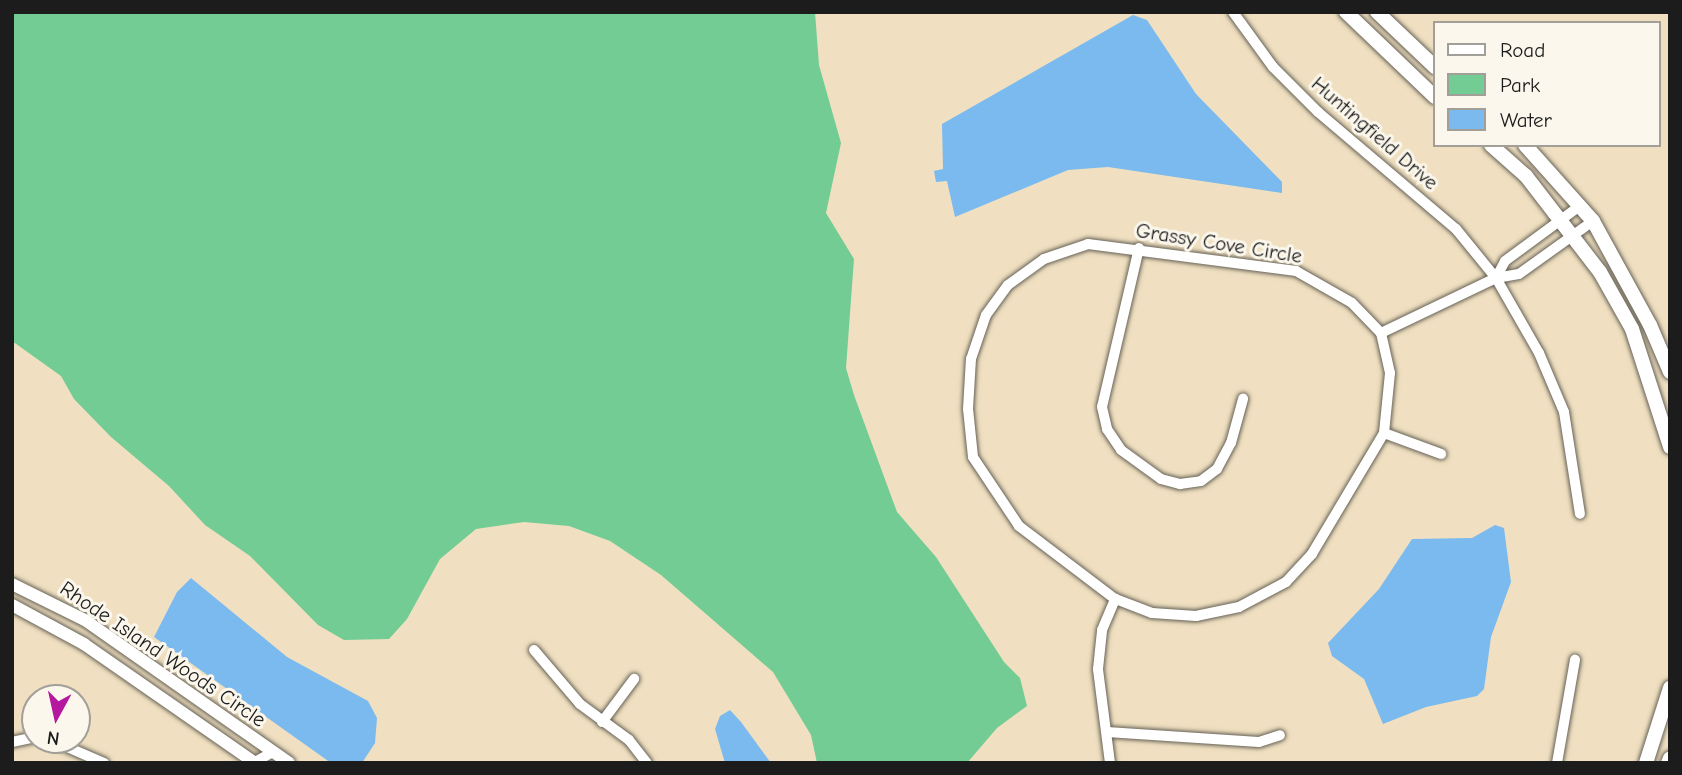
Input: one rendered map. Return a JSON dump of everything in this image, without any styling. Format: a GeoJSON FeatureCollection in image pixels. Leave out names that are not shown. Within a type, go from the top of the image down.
{"type":"FeatureCollection","features":[{"type":"Feature","properties":{"kind":"main road"},"geometry":{"type":"LineString","coordinates":[[1346,12],[1434,96]]}},
{"type":"Feature","properties":{"kind":"main road"},"geometry":{"type":"LineString","coordinates":[[1377,12],[1434,66]]}},
{"type":"Feature","properties":{"kind":"main road"},"geometry":{"type":"LineString","coordinates":[[1493,147],[1526,176],[1575,235],[1632,329],[1670,447]]}},
{"type":"Feature","properties":{"kind":"main road"},"geometry":{"type":"LineString","coordinates":[[1527,147],[1593,221],[1650,325],[1670,372]]}},
{"type":"Feature","properties":{"kind":"main road"},"geometry":{"type":"LineString","coordinates":[[1646,763],[1670,688]]}},
{"type":"Feature","properties":{"kind":"main road"},"geometry":{"type":"LineString","coordinates":[[1668,763],[1670,758]]}},
{"type":"Feature","properties":{"kind":"street","name":"Huntingfield Drive"},"geometry":{"type":"LineString","coordinates":[[1233,12],[1282,76],[1456,229],[1496,278],[1539,353],[1563,412],[1580,513]]}},
{"type":"Feature","properties":{"kind":"street"},"geometry":{"type":"LineString","coordinates":[[1496,278],[1505,261],[1581,205]]}},
{"type":"Feature","properties":{"kind":"street"},"geometry":{"type":"LineString","coordinates":[[1381,333],[1496,278],[1519,274],[1593,221]]}},
{"type":"Feature","properties":{"kind":"street","name":"Grassy Cove Circle"},"geometry":{"type":"LineString","coordinates":[[1088,243],[1139,248],[1296,271],[1352,303],[1381,333],[1390,384],[1384,433],[1312,554],[1286,582],[1239,607],[1196,616],[1152,613],[1115,599],[1019,526],[994,495],[973,457],[968,396],[971,359],[986,314],[1008,285],[1044,259],[1088,243]]}},
{"type":"Feature","properties":{"kind":"street"},"geometry":{"type":"LineString","coordinates":[[1139,248],[1102,407],[1107,429],[1121,450],[1161,479],[1180,484],[1201,481],[1217,469],[1231,443],[1244,399]]}},
{"type":"Feature","properties":{"kind":"street"},"geometry":{"type":"LineString","coordinates":[[1384,433],[1441,454]]}},
{"type":"Feature","properties":{"kind":"street","name":"Rhode Island Woods Circle"},"geometry":{"type":"LineString","coordinates":[[12,584],[85,620],[272,757],[289,763]]}},
{"type":"Feature","properties":{"kind":"street"},"geometry":{"type":"LineString","coordinates":[[1110,763],[1098,669],[1102,630],[1115,599]]}},
{"type":"Feature","properties":{"kind":"street","name":"Rhode Island Woods Circle"},"geometry":{"type":"LineString","coordinates":[[12,605],[83,644],[254,762]]}},
{"type":"Feature","properties":{"kind":"street"},"geometry":{"type":"LineString","coordinates":[[534,650],[602,722],[629,740],[647,763]]}},
{"type":"Feature","properties":{"kind":"street"},"geometry":{"type":"LineString","coordinates":[[1557,763],[1575,660]]}},
{"type":"Feature","properties":{"kind":"street"},"geometry":{"type":"LineString","coordinates":[[602,722],[634,678]]}},
{"type":"Feature","properties":{"kind":"street"},"geometry":{"type":"LineString","coordinates":[[1107,732],[1259,742],[1280,736]]}},
{"type":"Feature","properties":{"kind":"street"},"geometry":{"type":"LineString","coordinates":[[83,754],[104,763]]}},
{"type":"Feature","properties":{"kind":"street"},"geometry":{"type":"LineString","coordinates":[[254,762],[272,757]]}},
{"type":"Feature","properties":{"kind":"green space"},"geometry":{"type":"Polygon","coordinates":[[[12,12],[815,12],[819,65],[841,143],[826,213],[854,259],[846,368],[854,395],[897,512],[936,557],[1004,662],[1020,678],[1027,706],[997,728],[967,763],[817,763],[811,735],[773,672],[661,575],[610,541],[569,526],[524,522],[476,529],[440,559],[407,619],[389,639],[344,640],[318,625],[250,556],[205,525],[169,486],[111,437],[74,399],[61,376],[12,341],[12,12]]]}},
{"type":"Feature","properties":{"kind":"water"},"geometry":{"type":"Polygon","coordinates":[[[1133,15],[1147,20],[1196,94],[1282,182],[1282,193],[1108,167],[1068,170],[955,217],[947,181],[936,182],[934,171],[943,169],[942,124],[1133,15]]]}},
{"type":"Feature","properties":{"kind":"water"},"geometry":{"type":"Polygon","coordinates":[[[1495,525],[1504,528],[1511,582],[1491,637],[1484,689],[1477,696],[1426,707],[1383,724],[1364,679],[1332,656],[1328,643],[1379,589],[1412,539],[1472,538],[1495,525]]]}},
{"type":"Feature","properties":{"kind":"water"},"geometry":{"type":"Polygon","coordinates":[[[191,578],[287,657],[368,701],[377,718],[375,743],[362,763],[331,763],[154,637],[177,592],[191,578]]]}},
{"type":"Feature","properties":{"kind":"water"},"geometry":{"type":"Polygon","coordinates":[[[730,710],[771,763],[725,763],[715,729],[720,716],[730,710]]]}}]}
